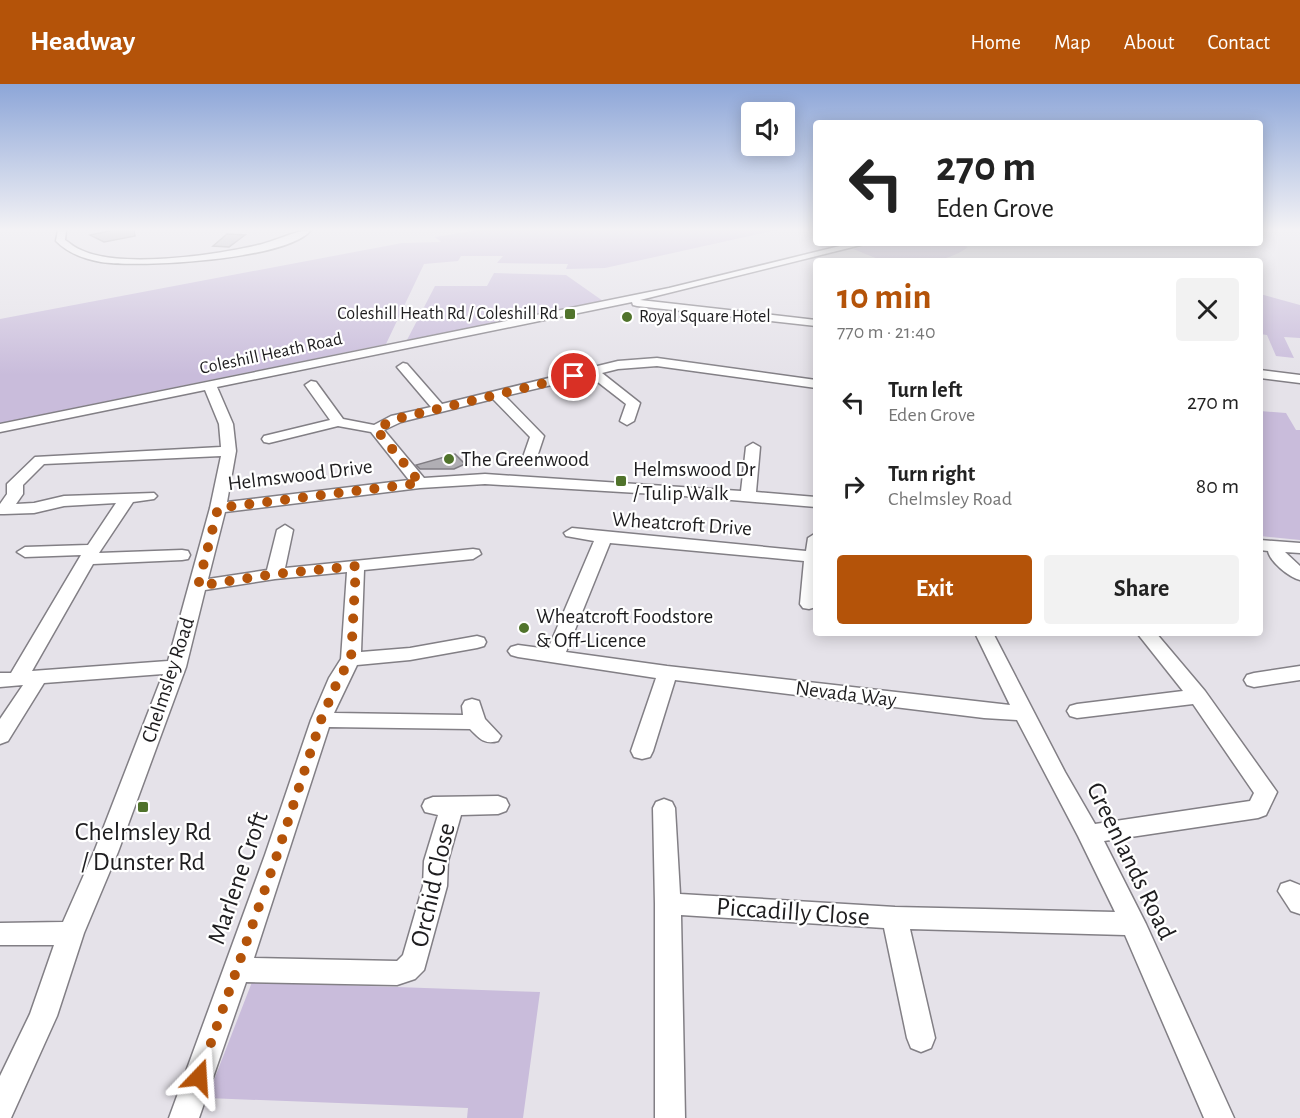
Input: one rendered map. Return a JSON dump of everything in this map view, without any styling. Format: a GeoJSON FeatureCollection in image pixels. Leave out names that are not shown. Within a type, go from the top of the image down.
{"type":"FeatureCollection","features":[{"type":"Feature","properties":{"kind":"street","name":"Coleshill Heath Road"},"geometry":{"type":"LineString","coordinates":[[0,428],[724,278]]}},
{"type":"Feature","properties":{"kind":"street"},"geometry":{"type":"LineString","coordinates":[[617,301],[813,323]]}},
{"type":"Feature","properties":{"kind":"street"},"geometry":{"type":"LineString","coordinates":[[376,429],[386,423],[439,408],[618,365],[657,362],[813,384]]}},
{"type":"Feature","properties":{"kind":"street"},"geometry":{"type":"LineString","coordinates":[[403,367],[439,408]]}},
{"type":"Feature","properties":{"kind":"street"},"geometry":{"type":"LineString","coordinates":[[593,372],[633,403],[627,421]]}},
{"type":"Feature","properties":{"kind":"street"},"geometry":{"type":"LineString","coordinates":[[1263,374],[1300,379]]}},
{"type":"Feature","properties":{"kind":"street","name":"Chelmsley Road"},"geometry":{"type":"LineString","coordinates":[[0,1109],[43,1016],[71,933],[122,811],[176,667],[218,508],[229,450],[226,424],[209,385]]}},
{"type":"Feature","properties":{"kind":"street"},"geometry":{"type":"LineString","coordinates":[[311,385],[338,422]]}},
{"type":"Feature","properties":{"kind":"street"},"geometry":{"type":"LineString","coordinates":[[495,394],[537,436],[529,460]]}},
{"type":"Feature","properties":{"kind":"street"},"geometry":{"type":"LineString","coordinates":[[269,439],[338,422],[376,429],[420,483]]}},
{"type":"Feature","properties":{"kind":"street"},"geometry":{"type":"LineString","coordinates":[[748,496],[753,447]]}},
{"type":"Feature","properties":{"kind":"street"},"geometry":{"type":"LineString","coordinates":[[2,509],[15,494],[15,484],[40,460],[229,450]]}},
{"type":"Feature","properties":{"kind":"street","name":"Helmswood Drive"},"geometry":{"type":"LineString","coordinates":[[218,508],[420,483],[485,479],[813,502]]}},
{"type":"Feature","properties":{"kind":"street"},"geometry":{"type":"LineString","coordinates":[[2,509],[34,508],[64,501],[149,496]]}},
{"type":"Feature","properties":{"kind":"street"},"geometry":{"type":"LineString","coordinates":[[0,736],[19,678],[91,554],[128,497]]}},
{"type":"Feature","properties":{"kind":"street"},"geometry":{"type":"LineString","coordinates":[[275,574],[285,530]]}},
{"type":"Feature","properties":{"kind":"street"},"geometry":{"type":"LineString","coordinates":[[572,533],[604,537]]}},
{"type":"Feature","properties":{"kind":"street","name":"Wheatcroft Drive"},"geometry":{"type":"LineString","coordinates":[[554,657],[604,537],[813,557]]}},
{"type":"Feature","properties":{"kind":"street"},"geometry":{"type":"LineString","coordinates":[[1268,546],[1300,549]]}},
{"type":"Feature","properties":{"kind":"street"},"geometry":{"type":"LineString","coordinates":[[1268,546],[1300,575]]}},
{"type":"Feature","properties":{"kind":"street"},"geometry":{"type":"LineString","coordinates":[[25,552],[182,555]]}},
{"type":"Feature","properties":{"kind":"street"},"geometry":{"type":"LineString","coordinates":[[198,586],[275,574],[473,554]]}},
{"type":"Feature","properties":{"kind":"street"},"geometry":{"type":"LineString","coordinates":[[809,604],[813,557]]}},
{"type":"Feature","properties":{"kind":"street","name":"Marlene Croft"},"geometry":{"type":"LineString","coordinates":[[184,1118],[237,970],[321,720],[339,678],[351,659],[356,566]]}},
{"type":"Feature","properties":{"kind":"street","name":"Greenlands Road"},"geometry":{"type":"LineString","coordinates":[[986,636],[1055,774],[1089,834],[1133,924],[1219,1118]]}},
{"type":"Feature","properties":{"kind":"street"},"geometry":{"type":"LineString","coordinates":[[1089,834],[1258,809],[1266,792],[1198,696],[1148,636]]}},
{"type":"Feature","properties":{"kind":"street"},"geometry":{"type":"LineString","coordinates":[[351,659],[410,654],[477,642]]}},
{"type":"Feature","properties":{"kind":"street","name":"Nevada Way"},"geometry":{"type":"LineString","coordinates":[[518,651],[667,673],[984,711],[1025,713]]}},
{"type":"Feature","properties":{"kind":"street"},"geometry":{"type":"LineString","coordinates":[[19,678],[176,667]]}},
{"type":"Feature","properties":{"kind":"street"},"geometry":{"type":"LineString","coordinates":[[642,751],[667,673]]}},
{"type":"Feature","properties":{"kind":"street"},"geometry":{"type":"LineString","coordinates":[[1254,680],[1300,673]]}},
{"type":"Feature","properties":{"kind":"street"},"geometry":{"type":"LineString","coordinates":[[1077,711],[1198,696]]}},
{"type":"Feature","properties":{"kind":"street"},"geometry":{"type":"LineString","coordinates":[[321,720],[479,721]]}},
{"type":"Feature","properties":{"kind":"street","name":"Orchid Close"},"geometry":{"type":"LineString","coordinates":[[237,970],[397,973],[406,970],[415,962],[435,886],[442,806],[498,805]]}},
{"type":"Feature","properties":{"kind":"street"},"geometry":{"type":"LineString","coordinates":[[664,808],[668,904],[670,1118]]}},
{"type":"Feature","properties":{"kind":"street","name":"Piccadilly Close"},"geometry":{"type":"LineString","coordinates":[[668,904],[895,918],[1133,924]]}},
{"type":"Feature","properties":{"kind":"street"},"geometry":{"type":"LineString","coordinates":[[895,918],[921,1038]]}},
{"type":"Feature","properties":{"kind":"street"},"geometry":{"type":"LineString","coordinates":[[0,934],[71,933]]}},
{"type":"Feature","properties":{"kind":"shaded area"},"geometry":{"type":"Polygon","coordinates":[[[216,278],[417,278],[386,344],[0,423],[0,319],[216,278]]]}},
{"type":"Feature","properties":{"kind":"shaded area"},"geometry":{"type":"Polygon","coordinates":[[[491,278],[571,278],[603,301],[407,340],[435,286],[487,286],[491,278]]]}},
{"type":"Feature","properties":{"kind":"shaded area"},"geometry":{"type":"Polygon","coordinates":[[[1263,295],[1300,305],[1300,338],[1284,337],[1294,358],[1276,356],[1267,335],[1263,334],[1263,295]]]}},
{"type":"Feature","properties":{"kind":"shaded area"},"geometry":{"type":"Polygon","coordinates":[[[1263,411],[1286,413],[1296,430],[1300,430],[1300,540],[1263,536],[1263,411]]]}},
{"type":"Feature","properties":{"kind":"shaded area"},"geometry":{"type":"Polygon","coordinates":[[[252,982],[540,992],[523,1118],[467,1118],[468,1108],[207,1098],[252,982]]]}},
{"type":"Feature","properties":{"kind":"building","name":"The Greenwood"},"geometry":{"type":"Polygon","coordinates":[[[455,454],[465,464],[454,469],[420,469],[416,465],[455,454]]]}},
{"type":"Feature","properties":{"kind":"place","name":"Coleshill Heath Rd / Coleshill Rd"},"geometry":{"type":"Point","coordinates":[570,314]}},
{"type":"Feature","properties":{"kind":"place","name":"Royal Square Hotel"},"geometry":{"type":"Point","coordinates":[627,317]}},
{"type":"Feature","properties":{"kind":"place","name":"The Greenwood"},"geometry":{"type":"Point","coordinates":[449,459]}},
{"type":"Feature","properties":{"kind":"place","name":"Helmswood Dr / Tulip Walk"},"geometry":{"type":"Point","coordinates":[621,481]}},
{"type":"Feature","properties":{"kind":"place","name":"Wheatcroft Foodstore & Off-Licence"},"geometry":{"type":"Point","coordinates":[524,628]}},
{"type":"Feature","properties":{"kind":"place","name":"Chelmsley Rd / Dunster Rd"},"geometry":{"type":"Point","coordinates":[143,807]}},
{"type":"Feature","properties":{"kind":"route"},"geometry":{"type":"LineString","coordinates":[[199,1077],[277,855],[321,720],[339,678],[351,659],[356,566],[275,574],[198,586],[218,508],[420,483],[376,429],[396,419],[574,376]]}}]}
